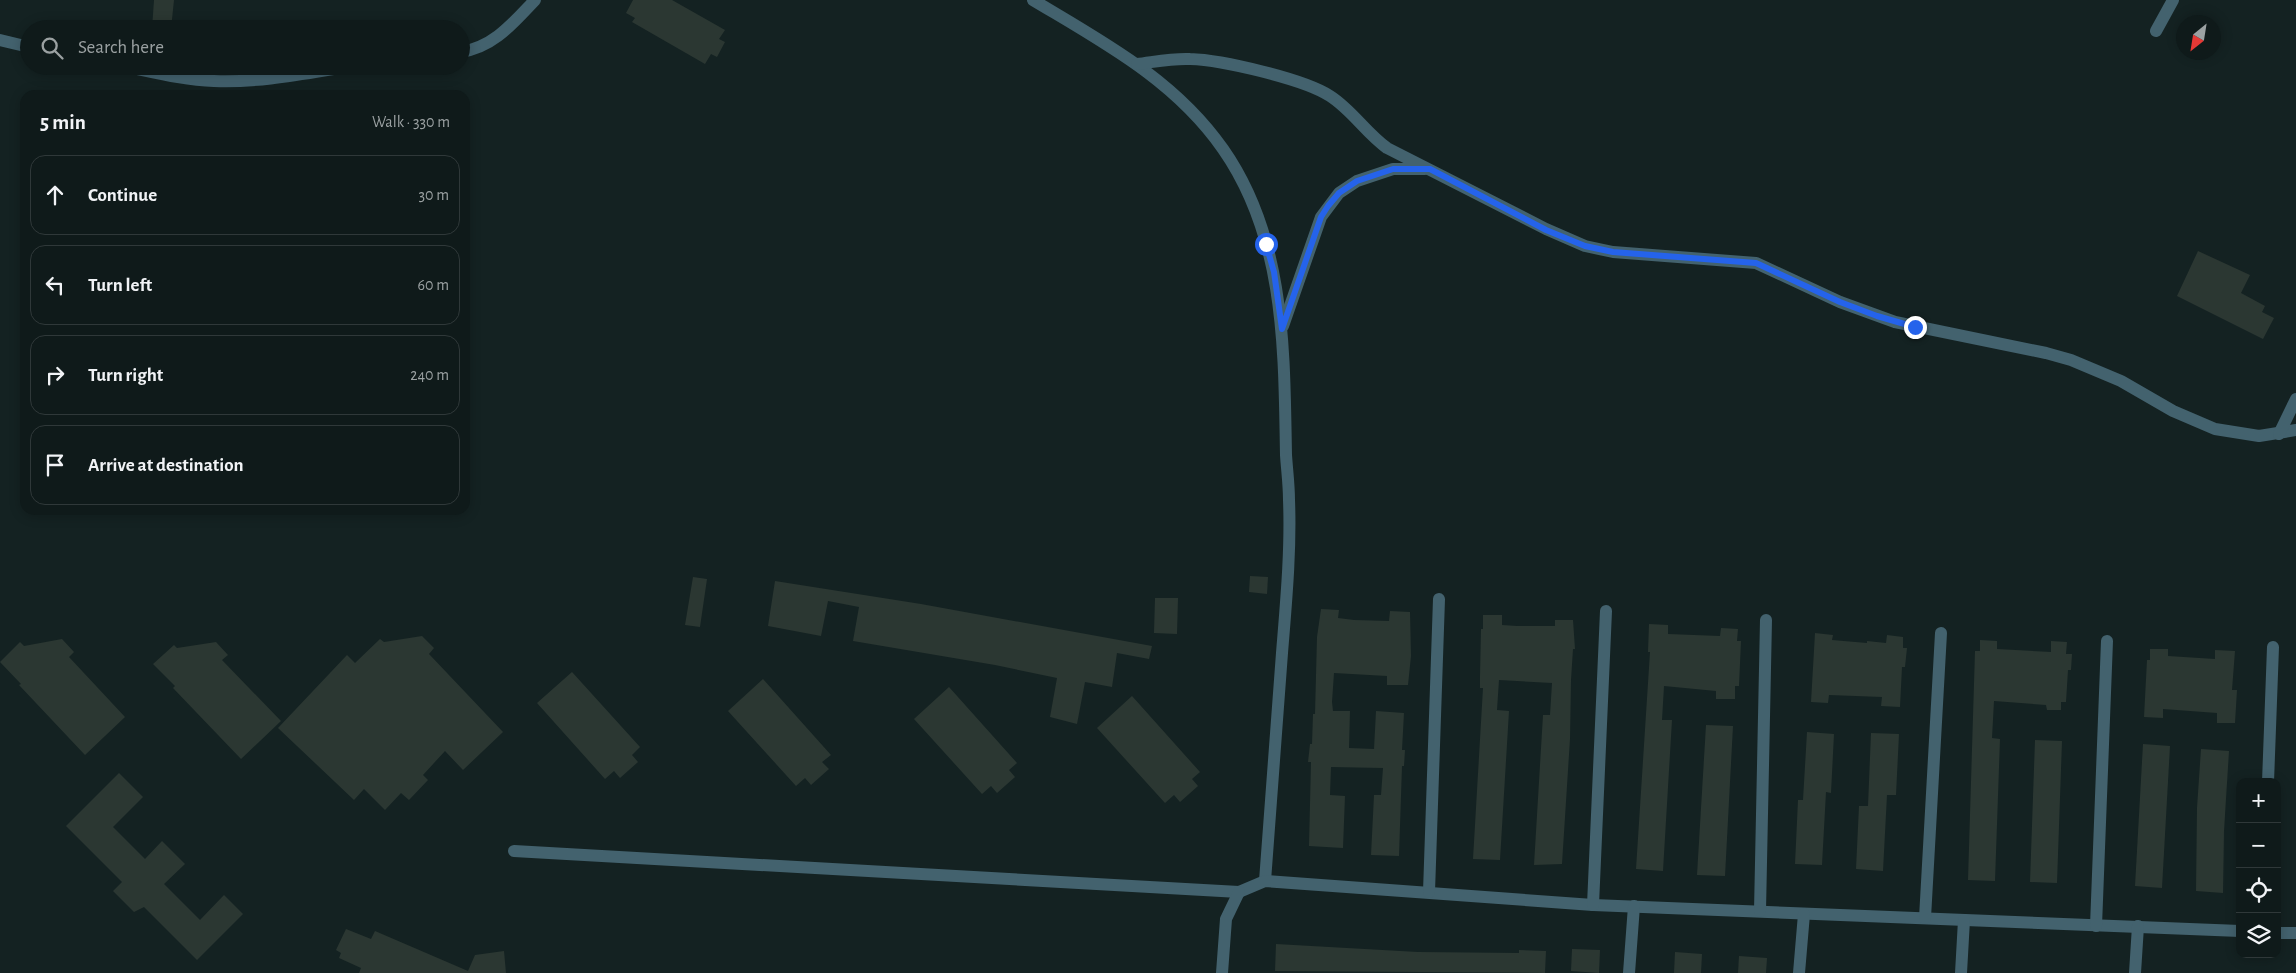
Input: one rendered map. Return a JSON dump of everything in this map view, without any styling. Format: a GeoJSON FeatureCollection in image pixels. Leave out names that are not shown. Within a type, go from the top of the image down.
{"type":"FeatureCollection","features":[{"type":"Feature","properties":{"kind":"street"},"geometry":{"type":"LineString","coordinates":[[470,49],[490,43],[511,26],[535,0]]}},
{"type":"Feature","properties":{"kind":"street"},"geometry":{"type":"LineString","coordinates":[[1034,0],[1137,64],[1157,78],[1184,103],[1222,148],[1234,166],[1258,217],[1274,272],[1282,329],[1286,394],[1286,457],[1290,501],[1288,575],[1266,881]]}},
{"type":"Feature","properties":{"kind":"street"},"geometry":{"type":"LineString","coordinates":[[2156,31],[2174,0]]}},
{"type":"Feature","properties":{"kind":"street"},"geometry":{"type":"LineString","coordinates":[[0,40],[20,45]]}},
{"type":"Feature","properties":{"kind":"street"},"geometry":{"type":"LineString","coordinates":[[1137,64],[1190,59],[1214,62],[1316,87],[1332,97],[1375,139],[1387,148],[1546,230],[1585,246],[1613,252],[1756,263],[1840,302],[1895,322],[2046,353],[2071,360],[2121,381],[2173,411],[2215,429],[2259,436],[2296,430]]}},
{"type":"Feature","properties":{"kind":"street"},"geometry":{"type":"LineString","coordinates":[[170,75],[214,81],[283,75]]}},
{"type":"Feature","properties":{"kind":"street"},"geometry":{"type":"LineString","coordinates":[[1282,329],[1321,217],[1339,193],[1357,181],[1393,169],[1430,169]]}},
{"type":"Feature","properties":{"kind":"street"},"geometry":{"type":"LineString","coordinates":[[2279,434],[2296,399]]}},
{"type":"Feature","properties":{"kind":"street"},"geometry":{"type":"LineString","coordinates":[[1429,892],[1439,599]]}},
{"type":"Feature","properties":{"kind":"street"},"geometry":{"type":"LineString","coordinates":[[1593,905],[1606,611]]}},
{"type":"Feature","properties":{"kind":"street"},"geometry":{"type":"LineString","coordinates":[[1760,911],[1766,620]]}},
{"type":"Feature","properties":{"kind":"street"},"geometry":{"type":"LineString","coordinates":[[1925,918],[1941,633]]}},
{"type":"Feature","properties":{"kind":"street"},"geometry":{"type":"LineString","coordinates":[[2096,926],[2108,641]]}},
{"type":"Feature","properties":{"kind":"street"},"geometry":{"type":"LineString","coordinates":[[2268,778],[2273,647]]}},
{"type":"Feature","properties":{"kind":"street"},"geometry":{"type":"LineString","coordinates":[[514,851],[1239,892],[1266,881],[1593,905],[2236,931]]}},
{"type":"Feature","properties":{"kind":"street"},"geometry":{"type":"LineString","coordinates":[[1222,973],[1226,919],[1239,892]]}},
{"type":"Feature","properties":{"kind":"street"},"geometry":{"type":"LineString","coordinates":[[1629,973],[1634,906]]}},
{"type":"Feature","properties":{"kind":"street"},"geometry":{"type":"LineString","coordinates":[[1799,973],[1804,914]]}},
{"type":"Feature","properties":{"kind":"street"},"geometry":{"type":"LineString","coordinates":[[1961,973],[1964,920]]}},
{"type":"Feature","properties":{"kind":"street"},"geometry":{"type":"LineString","coordinates":[[2135,973],[2138,926]]}},
{"type":"Feature","properties":{"kind":"street"},"geometry":{"type":"LineString","coordinates":[[2281,932],[2296,933]]}},
{"type":"Feature","properties":{"kind":"building"},"geometry":{"type":"Polygon","coordinates":[[[154,0],[174,0],[172,20],[153,20],[154,0]]]}},
{"type":"Feature","properties":{"kind":"building"},"geometry":{"type":"Polygon","coordinates":[[[633,0],[672,0],[725,30],[719,39],[725,42],[717,57],[711,54],[705,64],[632,22],[635,18],[626,13],[633,0]]]}},
{"type":"Feature","properties":{"kind":"building"},"geometry":{"type":"Polygon","coordinates":[[[2198,251],[2250,275],[2241,293],[2265,306],[2262,312],[2274,318],[2263,339],[2177,296],[2198,251]]]}},
{"type":"Feature","properties":{"kind":"building"},"geometry":{"type":"Polygon","coordinates":[[[1250,576],[1268,577],[1267,594],[1249,592],[1250,576]]]}},
{"type":"Feature","properties":{"kind":"building"},"geometry":{"type":"Polygon","coordinates":[[[693,577],[707,579],[700,627],[685,625],[693,577]]]}},
{"type":"Feature","properties":{"kind":"building"},"geometry":{"type":"Polygon","coordinates":[[[775,581],[921,604],[1152,646],[1149,659],[1117,653],[1112,687],[1085,682],[1077,724],[1050,717],[1057,678],[995,665],[853,641],[859,607],[828,601],[821,636],[768,626],[775,581]]]}},
{"type":"Feature","properties":{"kind":"building"},"geometry":{"type":"Polygon","coordinates":[[[1155,598],[1178,598],[1177,634],[1154,633],[1155,598]]]}},
{"type":"Feature","properties":{"kind":"building"},"geometry":{"type":"Polygon","coordinates":[[[1321,609],[1339,610],[1338,618],[1354,620],[1389,621],[1390,611],[1410,612],[1411,656],[1408,685],[1387,685],[1387,676],[1334,673],[1332,702],[1333,711],[1350,711],[1349,748],[1374,749],[1376,711],[1404,713],[1402,750],[1405,750],[1404,766],[1402,766],[1399,856],[1371,855],[1374,795],[1381,795],[1383,768],[1331,767],[1330,795],[1345,796],[1343,848],[1309,846],[1311,762],[1308,762],[1310,744],[1312,744],[1313,714],[1315,714],[1317,637],[1321,609]]]}},
{"type":"Feature","properties":{"kind":"building"},"geometry":{"type":"Polygon","coordinates":[[[1483,615],[1502,615],[1502,625],[1517,626],[1555,626],[1555,620],[1573,620],[1575,649],[1573,649],[1571,680],[1570,739],[1562,864],[1534,865],[1543,715],[1550,715],[1552,683],[1499,680],[1497,710],[1509,711],[1500,860],[1473,859],[1483,688],[1480,688],[1480,676],[1483,615]]]}},
{"type":"Feature","properties":{"kind":"building"},"geometry":{"type":"Polygon","coordinates":[[[1649,624],[1668,625],[1668,634],[1720,636],[1721,628],[1738,629],[1737,641],[1741,641],[1739,686],[1735,686],[1735,699],[1716,699],[1716,691],[1664,686],[1662,720],[1672,720],[1663,871],[1636,869],[1650,652],[1648,652],[1649,624]]]}},
{"type":"Feature","properties":{"kind":"building"},"geometry":{"type":"Polygon","coordinates":[[[1815,633],[1833,635],[1832,640],[1867,643],[1867,641],[1886,643],[1887,635],[1903,637],[1903,648],[1907,648],[1905,667],[1902,667],[1900,707],[1881,706],[1882,697],[1829,695],[1828,703],[1811,702],[1815,633]]]}},
{"type":"Feature","properties":{"kind":"building"},"geometry":{"type":"Polygon","coordinates":[[[422,636],[434,648],[429,654],[503,732],[463,770],[445,751],[423,775],[428,780],[409,800],[401,793],[385,810],[364,789],[354,800],[278,728],[347,655],[355,663],[380,639],[384,642],[422,636]]]}},
{"type":"Feature","properties":{"kind":"building"},"geometry":{"type":"Polygon","coordinates":[[[62,639],[74,652],[69,657],[125,717],[85,755],[0,662],[20,642],[24,646],[62,639]]]}},
{"type":"Feature","properties":{"kind":"building"},"geometry":{"type":"Polygon","coordinates":[[[1980,640],[1997,641],[1997,649],[2051,652],[2051,641],[2067,642],[2066,654],[2072,654],[2071,670],[2068,670],[2066,702],[2061,702],[2061,710],[2047,710],[2046,705],[1994,701],[1992,738],[2000,739],[1995,881],[1968,880],[1975,651],[1980,651],[1980,640]]]}},
{"type":"Feature","properties":{"kind":"building"},"geometry":{"type":"Polygon","coordinates":[[[216,642],[228,655],[222,660],[281,721],[241,759],[173,688],[175,686],[153,664],[174,645],[177,648],[216,642]]]}},
{"type":"Feature","properties":{"kind":"building"},"geometry":{"type":"Polygon","coordinates":[[[2150,649],[2168,649],[2168,656],[2215,659],[2215,650],[2235,651],[2232,690],[2237,690],[2235,723],[2217,723],[2217,713],[2163,709],[2163,718],[2144,717],[2147,660],[2150,660],[2150,649]]]}},
{"type":"Feature","properties":{"kind":"building"},"geometry":{"type":"Polygon","coordinates":[[[572,672],[640,747],[632,755],[638,762],[620,778],[614,771],[605,779],[537,703],[572,672]]]}},
{"type":"Feature","properties":{"kind":"building"},"geometry":{"type":"Polygon","coordinates":[[[763,679],[831,755],[822,762],[829,769],[811,785],[805,778],[796,786],[728,711],[763,679]]]}},
{"type":"Feature","properties":{"kind":"building"},"geometry":{"type":"Polygon","coordinates":[[[949,687],[1017,763],[1009,770],[1015,777],[997,793],[991,786],[982,794],[914,719],[949,687]]]}},
{"type":"Feature","properties":{"kind":"building"},"geometry":{"type":"Polygon","coordinates":[[[1132,696],[1200,772],[1192,779],[1198,786],[1180,802],[1174,795],[1165,803],[1097,728],[1132,696]]]}},
{"type":"Feature","properties":{"kind":"building"},"geometry":{"type":"Polygon","coordinates":[[[1706,725],[1733,726],[1725,876],[1697,875],[1706,725]]]}},
{"type":"Feature","properties":{"kind":"building"},"geometry":{"type":"Polygon","coordinates":[[[1807,732],[1834,734],[1831,793],[1826,792],[1822,865],[1795,864],[1798,800],[1803,800],[1807,732]]]}},
{"type":"Feature","properties":{"kind":"building"},"geometry":{"type":"Polygon","coordinates":[[[1871,733],[1899,734],[1896,795],[1887,795],[1883,871],[1856,869],[1859,806],[1868,806],[1871,733]]]}},
{"type":"Feature","properties":{"kind":"building"},"geometry":{"type":"Polygon","coordinates":[[[2035,740],[2062,741],[2057,883],[2030,882],[2035,740]]]}},
{"type":"Feature","properties":{"kind":"building"},"geometry":{"type":"Polygon","coordinates":[[[2143,744],[2170,746],[2162,888],[2135,886],[2143,744]]]}},
{"type":"Feature","properties":{"kind":"building"},"geometry":{"type":"Polygon","coordinates":[[[2201,749],[2229,751],[2224,831],[2223,893],[2196,891],[2197,808],[2201,749]]]}},
{"type":"Feature","properties":{"kind":"building"},"geometry":{"type":"Polygon","coordinates":[[[119,773],[143,797],[113,827],[145,859],[162,841],[185,864],[164,884],[200,920],[224,895],[243,914],[197,960],[144,907],[134,912],[113,891],[122,882],[66,826],[119,773]]]}},
{"type":"Feature","properties":{"kind":"building"},"geometry":{"type":"Polygon","coordinates":[[[346,929],[371,939],[375,931],[468,971],[475,955],[504,951],[506,973],[359,973],[361,968],[339,958],[341,953],[336,950],[346,929]]]}},
{"type":"Feature","properties":{"kind":"building"},"geometry":{"type":"Polygon","coordinates":[[[1276,944],[1418,952],[1519,953],[1519,950],[1546,951],[1545,973],[1275,971],[1276,944]]]}},
{"type":"Feature","properties":{"kind":"building"},"geometry":{"type":"Polygon","coordinates":[[[1572,949],[1600,950],[1599,973],[1571,971],[1572,949]]]}},
{"type":"Feature","properties":{"kind":"building"},"geometry":{"type":"Polygon","coordinates":[[[1675,952],[1702,954],[1701,973],[1674,973],[1675,952]]]}},
{"type":"Feature","properties":{"kind":"building"},"geometry":{"type":"Polygon","coordinates":[[[1739,956],[1767,958],[1766,973],[1738,973],[1739,956]]]}},
{"type":"Feature","properties":{"kind":"route"},"geometry":{"type":"LineString","coordinates":[[1266,244],[1274,272],[1282,329],[1321,217],[1339,193],[1357,181],[1393,169],[1430,169],[1546,230],[1585,246],[1613,252],[1756,263],[1840,302],[1877,316],[1915,327]]}}]}
